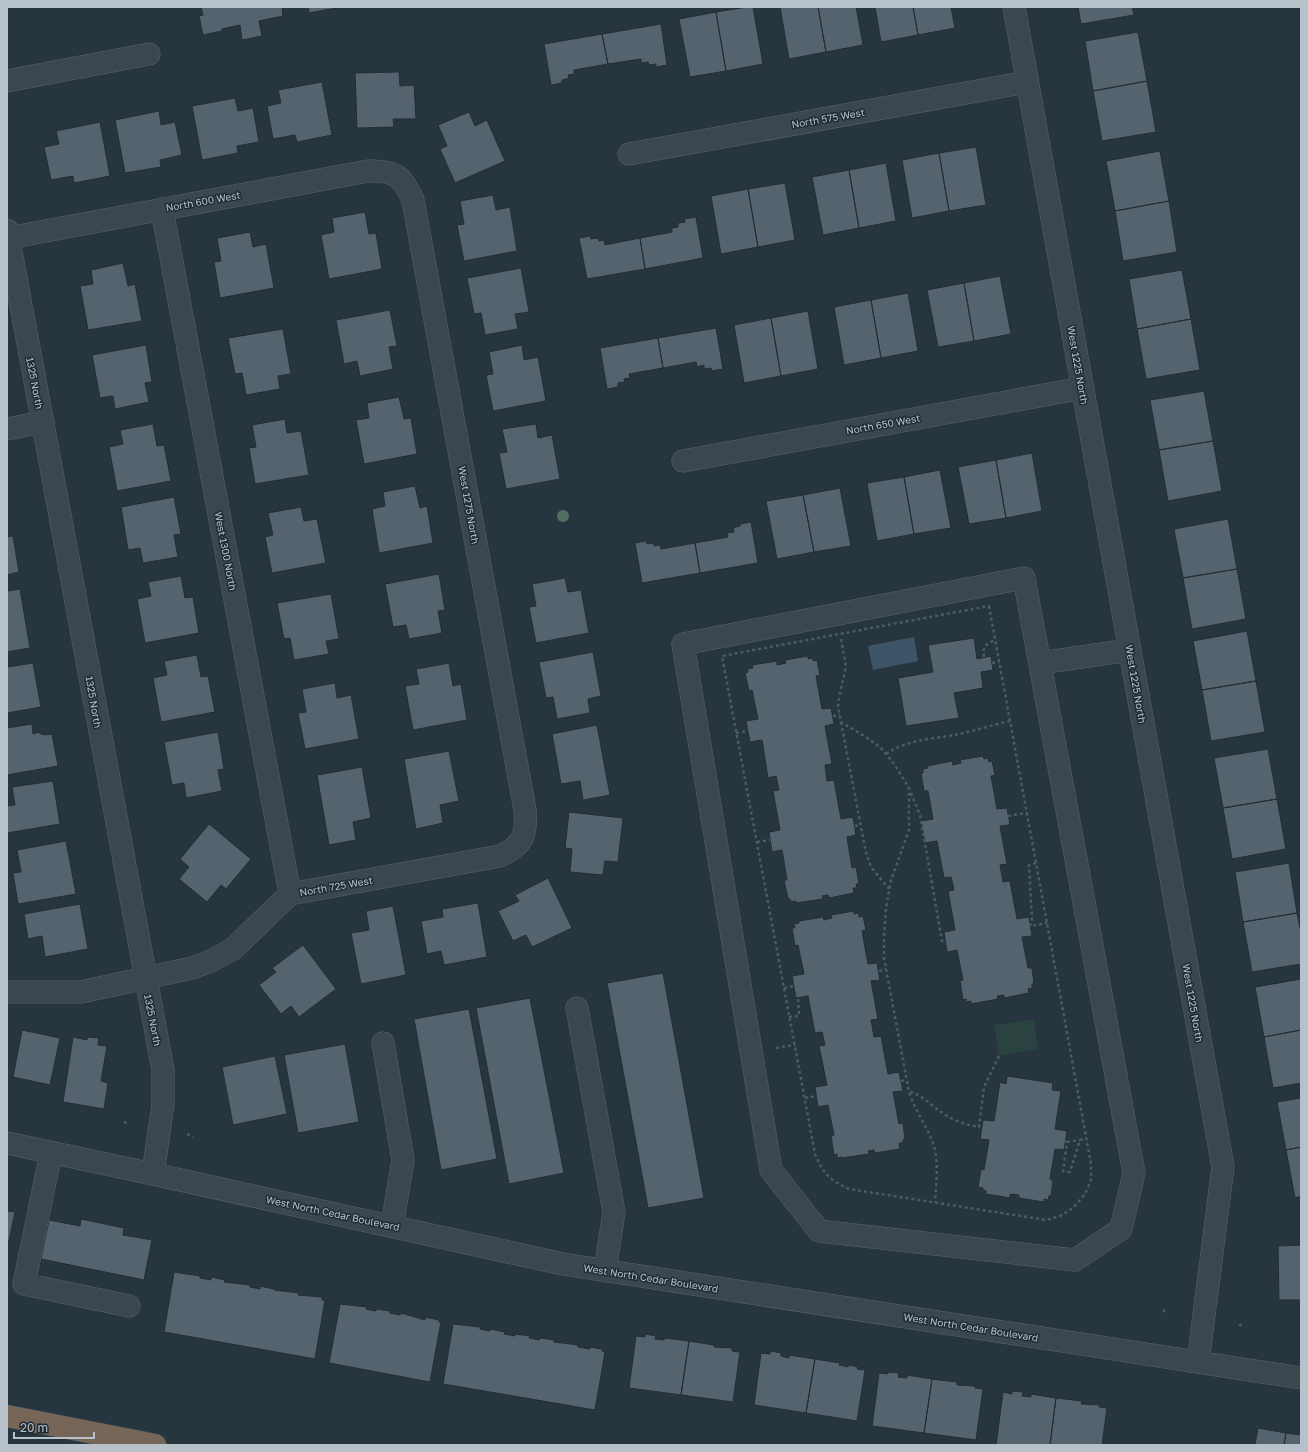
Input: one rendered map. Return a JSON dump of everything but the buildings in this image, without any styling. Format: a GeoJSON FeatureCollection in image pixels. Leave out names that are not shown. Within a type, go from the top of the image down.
{"type":"FeatureCollection","features":[{"type":"Feature","properties":{"kind":"highway"},"geometry":{"type":"LineString","coordinates":[[7,1416],[155,1445]]}},
{"type":"Feature","properties":{"kind":"street","name":"West 1225 North"},"geometry":{"type":"LineString","coordinates":[[1014,7],[1223,1167],[1198,1362]]}},
{"type":"Feature","properties":{"kind":"street"},"geometry":{"type":"LineString","coordinates":[[7,81],[149,54]]}},
{"type":"Feature","properties":{"kind":"street","name":"North 575 West"},"geometry":{"type":"LineString","coordinates":[[629,154],[1027,82]]}},
{"type":"Feature","properties":{"kind":"street","name":"North 600 West"},"geometry":{"type":"LineString","coordinates":[[8,234],[162,209],[368,171],[384,170],[396,175]]}},
{"type":"Feature","properties":{"kind":"street","name":"West 1275 North"},"geometry":{"type":"LineString","coordinates":[[396,175],[408,187],[413,200],[525,810],[526,826],[522,839]]}},
{"type":"Feature","properties":{"kind":"street","name":"West 1300 North"},"geometry":{"type":"LineString","coordinates":[[162,209],[290,894]]}},
{"type":"Feature","properties":{"kind":"street","name":"1325 North"},"geometry":{"type":"LineString","coordinates":[[8,234],[163,1070],[163,1104],[153,1174]]}},
{"type":"Feature","properties":{"kind":"street","name":"North 650 West"},"geometry":{"type":"LineString","coordinates":[[683,460],[1083,388]]}},
{"type":"Feature","properties":{"kind":"street"},"geometry":{"type":"LineString","coordinates":[[7,429],[43,422]]}},
{"type":"Feature","properties":{"kind":"street"},"geometry":{"type":"LineString","coordinates":[[1024,578],[1040,663],[1134,1173],[1121,1229],[1076,1260],[819,1230],[772,1170],[683,644],[1024,578]]}},
{"type":"Feature","properties":{"kind":"street"},"geometry":{"type":"LineString","coordinates":[[1040,663],[1130,650]]}},
{"type":"Feature","properties":{"kind":"street","name":"North 725 West"},"geometry":{"type":"LineString","coordinates":[[7,992],[81,992],[192,968],[212,961],[233,949],[290,894],[500,856],[513,850],[522,839]]}},
{"type":"Feature","properties":{"kind":"street"},"geometry":{"type":"LineString","coordinates":[[578,1008],[614,1212],[605,1271]]}},
{"type":"Feature","properties":{"kind":"street"},"geometry":{"type":"LineString","coordinates":[[383,1043],[403,1160],[392,1226]]}},
{"type":"Feature","properties":{"kind":"street","name":"West North Cedar Boulevard"},"geometry":{"type":"LineString","coordinates":[[7,1143],[563,1264],[1301,1378]]}},
{"type":"Feature","properties":{"kind":"street"},"geometry":{"type":"LineString","coordinates":[[52,1153],[24,1284],[129,1306]]}},
{"type":"Feature","properties":{"kind":"path"},"geometry":{"type":"LineString","coordinates":[[989,606],[995,640],[1091,1164],[1091,1180],[1085,1194],[1073,1208],[1060,1216],[1046,1220],[848,1189],[834,1182],[821,1168],[815,1154],[722,656],[989,606]]}},
{"type":"Feature","properties":{"kind":"path"},"geometry":{"type":"LineString","coordinates":[[840,634],[846,667],[838,706],[860,825],[866,853],[871,867],[890,889]]}},
{"type":"Feature","properties":{"kind":"path"},"geometry":{"type":"LineString","coordinates":[[984,658],[983,650],[987,643],[995,640]]}},
{"type":"Feature","properties":{"kind":"path"},"geometry":{"type":"LineString","coordinates":[[992,663],[999,662]]}},
{"type":"Feature","properties":{"kind":"path"},"geometry":{"type":"LineString","coordinates":[[832,716],[840,715]]}},
{"type":"Feature","properties":{"kind":"path"},"geometry":{"type":"LineString","coordinates":[[886,754],[894,748],[912,742],[958,734],[1010,721]]}},
{"type":"Feature","properties":{"kind":"path"},"geometry":{"type":"LineString","coordinates":[[841,722],[866,737],[886,754],[909,788],[920,815],[942,941],[946,941]]}},
{"type":"Feature","properties":{"kind":"path"},"geometry":{"type":"LineString","coordinates":[[736,733],[748,731]]}},
{"type":"Feature","properties":{"kind":"path"},"geometry":{"type":"LineString","coordinates":[[909,788],[909,830],[891,880],[886,908],[884,958],[909,1092],[912,1102],[934,1146],[937,1166],[935,1202]]}},
{"type":"Feature","properties":{"kind":"path"},"geometry":{"type":"LineString","coordinates":[[1008,816],[1027,813]]}},
{"type":"Feature","properties":{"kind":"path"},"geometry":{"type":"LineString","coordinates":[[855,826],[860,825]]}},
{"type":"Feature","properties":{"kind":"path"},"geometry":{"type":"LineString","coordinates":[[757,842],[770,840]]}},
{"type":"Feature","properties":{"kind":"path"},"geometry":{"type":"LineString","coordinates":[[1036,863],[1029,864],[1032,919],[1030,926],[1047,923]]}},
{"type":"Feature","properties":{"kind":"path"},"geometry":{"type":"LineString","coordinates":[[879,971],[886,969]]}},
{"type":"Feature","properties":{"kind":"path"},"geometry":{"type":"LineString","coordinates":[[784,988],[794,986]]}},
{"type":"Feature","properties":{"kind":"path"},"geometry":{"type":"LineString","coordinates":[[790,1017],[799,1016],[798,997]]}},
{"type":"Feature","properties":{"kind":"path"},"geometry":{"type":"LineString","coordinates":[[909,1092],[916,1093],[956,1121],[980,1127],[984,1087],[998,1056]]}},
{"type":"Feature","properties":{"kind":"path"},"geometry":{"type":"LineString","coordinates":[[901,1081],[907,1080]]}},
{"type":"Feature","properties":{"kind":"path"},"geometry":{"type":"LineString","coordinates":[[805,1098],[816,1096]]}},
{"type":"Feature","properties":{"kind":"path"},"geometry":{"type":"LineString","coordinates":[[124,1122],[130,1124]]}},
{"type":"Feature","properties":{"kind":"path"},"geometry":{"type":"LineString","coordinates":[[187,1134],[193,1137]]}},
{"type":"Feature","properties":{"kind":"path"},"geometry":{"type":"LineString","coordinates":[[1080,1140],[1070,1172],[1063,1171],[1066,1141],[1086,1138]]}},
{"type":"Feature","properties":{"kind":"path"},"geometry":{"type":"LineString","coordinates":[[1163,1310],[1168,1314]]}},
{"type":"Feature","properties":{"kind":"green space"},"geometry":{"type":"Polygon","coordinates":[[[1034,1019],[1038,1049],[999,1056],[994,1025],[1034,1019]]]}},
{"type":"Feature","properties":{"kind":"water"},"geometry":{"type":"Polygon","coordinates":[[[914,637],[918,661],[873,670],[868,646],[914,637]]]}}]}
